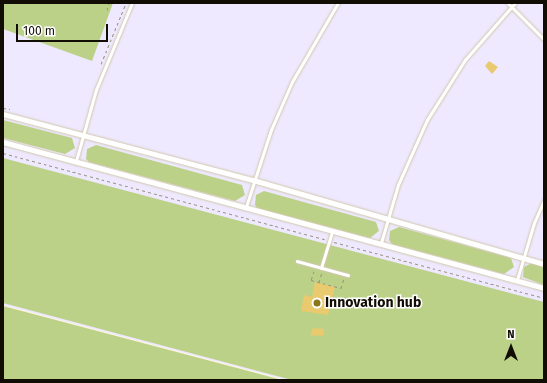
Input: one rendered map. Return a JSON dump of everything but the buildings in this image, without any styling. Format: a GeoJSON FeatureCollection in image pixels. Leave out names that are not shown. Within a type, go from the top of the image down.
{"type":"FeatureCollection","features":[{"type":"Feature","properties":{"kind":"street"},"geometry":{"type":"LineString","coordinates":[[3,114],[149,155],[253,180],[544,264]]}},
{"type":"Feature","properties":{"kind":"street"},"geometry":{"type":"LineString","coordinates":[[3,142],[544,288]]}},
{"type":"Feature","properties":{"kind":"lane"},"geometry":{"type":"LineString","coordinates":[[76,162],[82,135],[112,47],[132,3]]}},
{"type":"Feature","properties":{"kind":"lane"},"geometry":{"type":"LineString","coordinates":[[246,208],[253,180],[270,130],[292,82],[338,3]]}},
{"type":"Feature","properties":{"kind":"lane"},"geometry":{"type":"LineString","coordinates":[[508,3],[544,39]]}},
{"type":"Feature","properties":{"kind":"lane"},"geometry":{"type":"LineString","coordinates":[[380,244],[387,219],[411,152],[430,114],[465,60],[515,3]]}},
{"type":"Feature","properties":{"kind":"lane"},"geometry":{"type":"LineString","coordinates":[[517,280],[522,258],[544,201]]}},
{"type":"Feature","properties":{"kind":"lane"},"geometry":{"type":"LineString","coordinates":[[321,268],[332,231]]}},
{"type":"Feature","properties":{"kind":"lane"},"geometry":{"type":"LineString","coordinates":[[297,261],[346,274]]}},
{"type":"Feature","properties":{"kind":"path"},"geometry":{"type":"LineString","coordinates":[[107,10],[109,3]]}},
{"type":"Feature","properties":{"kind":"path"},"geometry":{"type":"LineString","coordinates":[[100,67],[126,3]]}},
{"type":"Feature","properties":{"kind":"path"},"geometry":{"type":"LineString","coordinates":[[3,108],[11,110]]}},
{"type":"Feature","properties":{"kind":"path"},"geometry":{"type":"LineString","coordinates":[[3,153],[544,298]]}},
{"type":"Feature","properties":{"kind":"path"},"geometry":{"type":"LineString","coordinates":[[315,266],[312,280],[341,288],[346,274]]}},
{"type":"Feature","properties":{"kind":"shaded area"},"geometry":{"type":"Polygon","coordinates":[[[3,3],[544,3],[544,380],[286,380],[3,305],[3,3]]]}},
{"type":"Feature","properties":{"kind":"green space"},"geometry":{"type":"Polygon","coordinates":[[[3,3],[113,3],[92,61],[3,29],[3,3]]]}},
{"type":"Feature","properties":{"kind":"green space"},"geometry":{"type":"Polygon","coordinates":[[[3,120],[72,138],[75,148],[65,154],[3,138],[3,120]]]}},
{"type":"Feature","properties":{"kind":"green space"},"geometry":{"type":"Polygon","coordinates":[[[96,145],[242,185],[245,195],[235,201],[89,162],[86,159],[87,149],[96,145]]]}},
{"type":"Feature","properties":{"kind":"green space"},"geometry":{"type":"Polygon","coordinates":[[[3,158],[544,302],[544,380],[292,380],[3,303],[3,158]]]}},
{"type":"Feature","properties":{"kind":"green space"},"geometry":{"type":"Polygon","coordinates":[[[264,191],[376,222],[379,231],[370,238],[257,208],[255,205],[256,195],[264,191]]]}},
{"type":"Feature","properties":{"kind":"green space"},"geometry":{"type":"Polygon","coordinates":[[[399,227],[511,258],[514,267],[504,274],[392,244],[389,240],[390,231],[399,227]]]}},
{"type":"Feature","properties":{"kind":"green space"},"geometry":{"type":"Polygon","coordinates":[[[532,263],[544,266],[544,285],[523,277],[524,267],[532,263]]]}},
{"type":"Feature","properties":{"kind":"green space"},"geometry":{"type":"Polygon","coordinates":[[[3,306],[282,380],[3,379],[3,306]]]}},
{"type":"Feature","properties":{"kind":"place","name":"Innovation hub"},"geometry":{"type":"Point","coordinates":[317,303]}}]}
